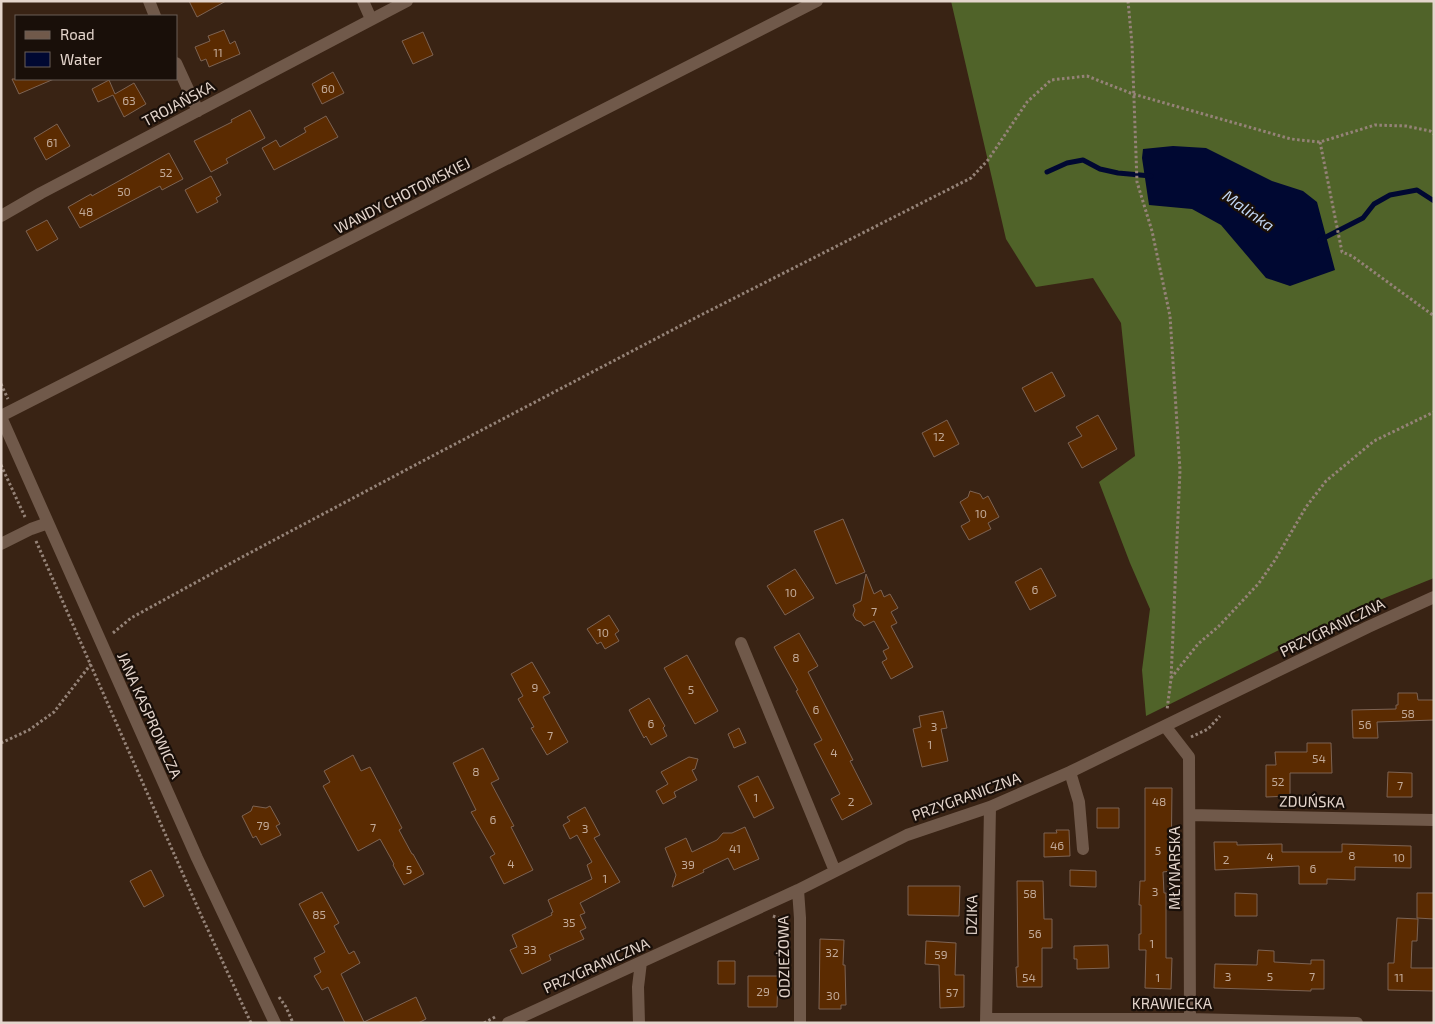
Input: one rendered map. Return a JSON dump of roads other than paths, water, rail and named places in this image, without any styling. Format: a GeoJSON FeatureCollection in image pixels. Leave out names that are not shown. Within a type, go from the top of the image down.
{"type":"FeatureCollection","features":[{"type":"Feature","properties":{"kind":"street"},"geometry":{"type":"LineString","coordinates":[[148,1],[155,15]]}},
{"type":"Feature","properties":{"kind":"street"},"geometry":{"type":"LineString","coordinates":[[363,1],[371,19]]}},
{"type":"Feature","properties":{"kind":"street","name":"TROJAŃSKA"},"geometry":{"type":"LineString","coordinates":[[1,216],[41,193],[407,1]]}},
{"type":"Feature","properties":{"kind":"street","name":"WANDY CHOTOMSKIEJ"},"geometry":{"type":"LineString","coordinates":[[1,417],[817,1]]}},
{"type":"Feature","properties":{"kind":"street"},"geometry":{"type":"LineString","coordinates":[[178,67],[198,111]]}},
{"type":"Feature","properties":{"kind":"street","name":"JANA KASPROWICZA"},"geometry":{"type":"LineString","coordinates":[[1,417],[197,858],[275,1023]]}},
{"type":"Feature","properties":{"kind":"street"},"geometry":{"type":"LineString","coordinates":[[1,544],[48,523]]}},
{"type":"Feature","properties":{"kind":"street","name":"PRZYGRANICZNA"},"geometry":{"type":"LineString","coordinates":[[508,1023],[798,890],[907,835],[990,808],[1070,772],[1368,627],[1434,597]]}},
{"type":"Feature","properties":{"kind":"street"},"geometry":{"type":"LineString","coordinates":[[741,643],[835,871]]}},
{"type":"Feature","properties":{"kind":"street","name":"MŁYNARSKA"},"geometry":{"type":"LineString","coordinates":[[1165,726],[1189,757],[1190,1018]]}},
{"type":"Feature","properties":{"kind":"street"},"geometry":{"type":"LineString","coordinates":[[1070,772],[1078,802],[1083,849]]}},
{"type":"Feature","properties":{"kind":"street","name":"DZIKA"},"geometry":{"type":"LineString","coordinates":[[986,1021],[990,808]]}},
{"type":"Feature","properties":{"kind":"street","name":"ZDUŃSKA"},"geometry":{"type":"LineString","coordinates":[[1190,815],[1434,820]]}},
{"type":"Feature","properties":{"kind":"street","name":"ODZIEŻOWA"},"geometry":{"type":"LineString","coordinates":[[798,890],[800,918],[800,1023]]}},
{"type":"Feature","properties":{"kind":"street"},"geometry":{"type":"LineString","coordinates":[[639,1023],[638,987],[641,962]]}},
{"type":"Feature","properties":{"kind":"street","name":"KRAWIECKA"},"geometry":{"type":"LineString","coordinates":[[986,1021],[1190,1018],[1357,1023]]}},
{"type":"Feature","properties":{"kind":"water"},"geometry":{"type":"Polygon","coordinates":[[[1173,146],[1206,148],[1272,181],[1303,191],[1317,202],[1335,270],[1290,286],[1266,278],[1221,225],[1192,209],[1149,205],[1142,158],[1143,149],[1173,146]]]}},
{"type":"Feature","properties":{"kind":"waterway","name":"Malinka"},"geometry":{"type":"LineString","coordinates":[[1047,172],[1067,163],[1083,160],[1100,169],[1118,173],[1151,176]]}},
{"type":"Feature","properties":{"kind":"waterway","name":"Malinka"},"geometry":{"type":"LineString","coordinates":[[1320,240],[1363,218],[1374,204],[1390,195],[1417,190],[1434,201]]}}]}
